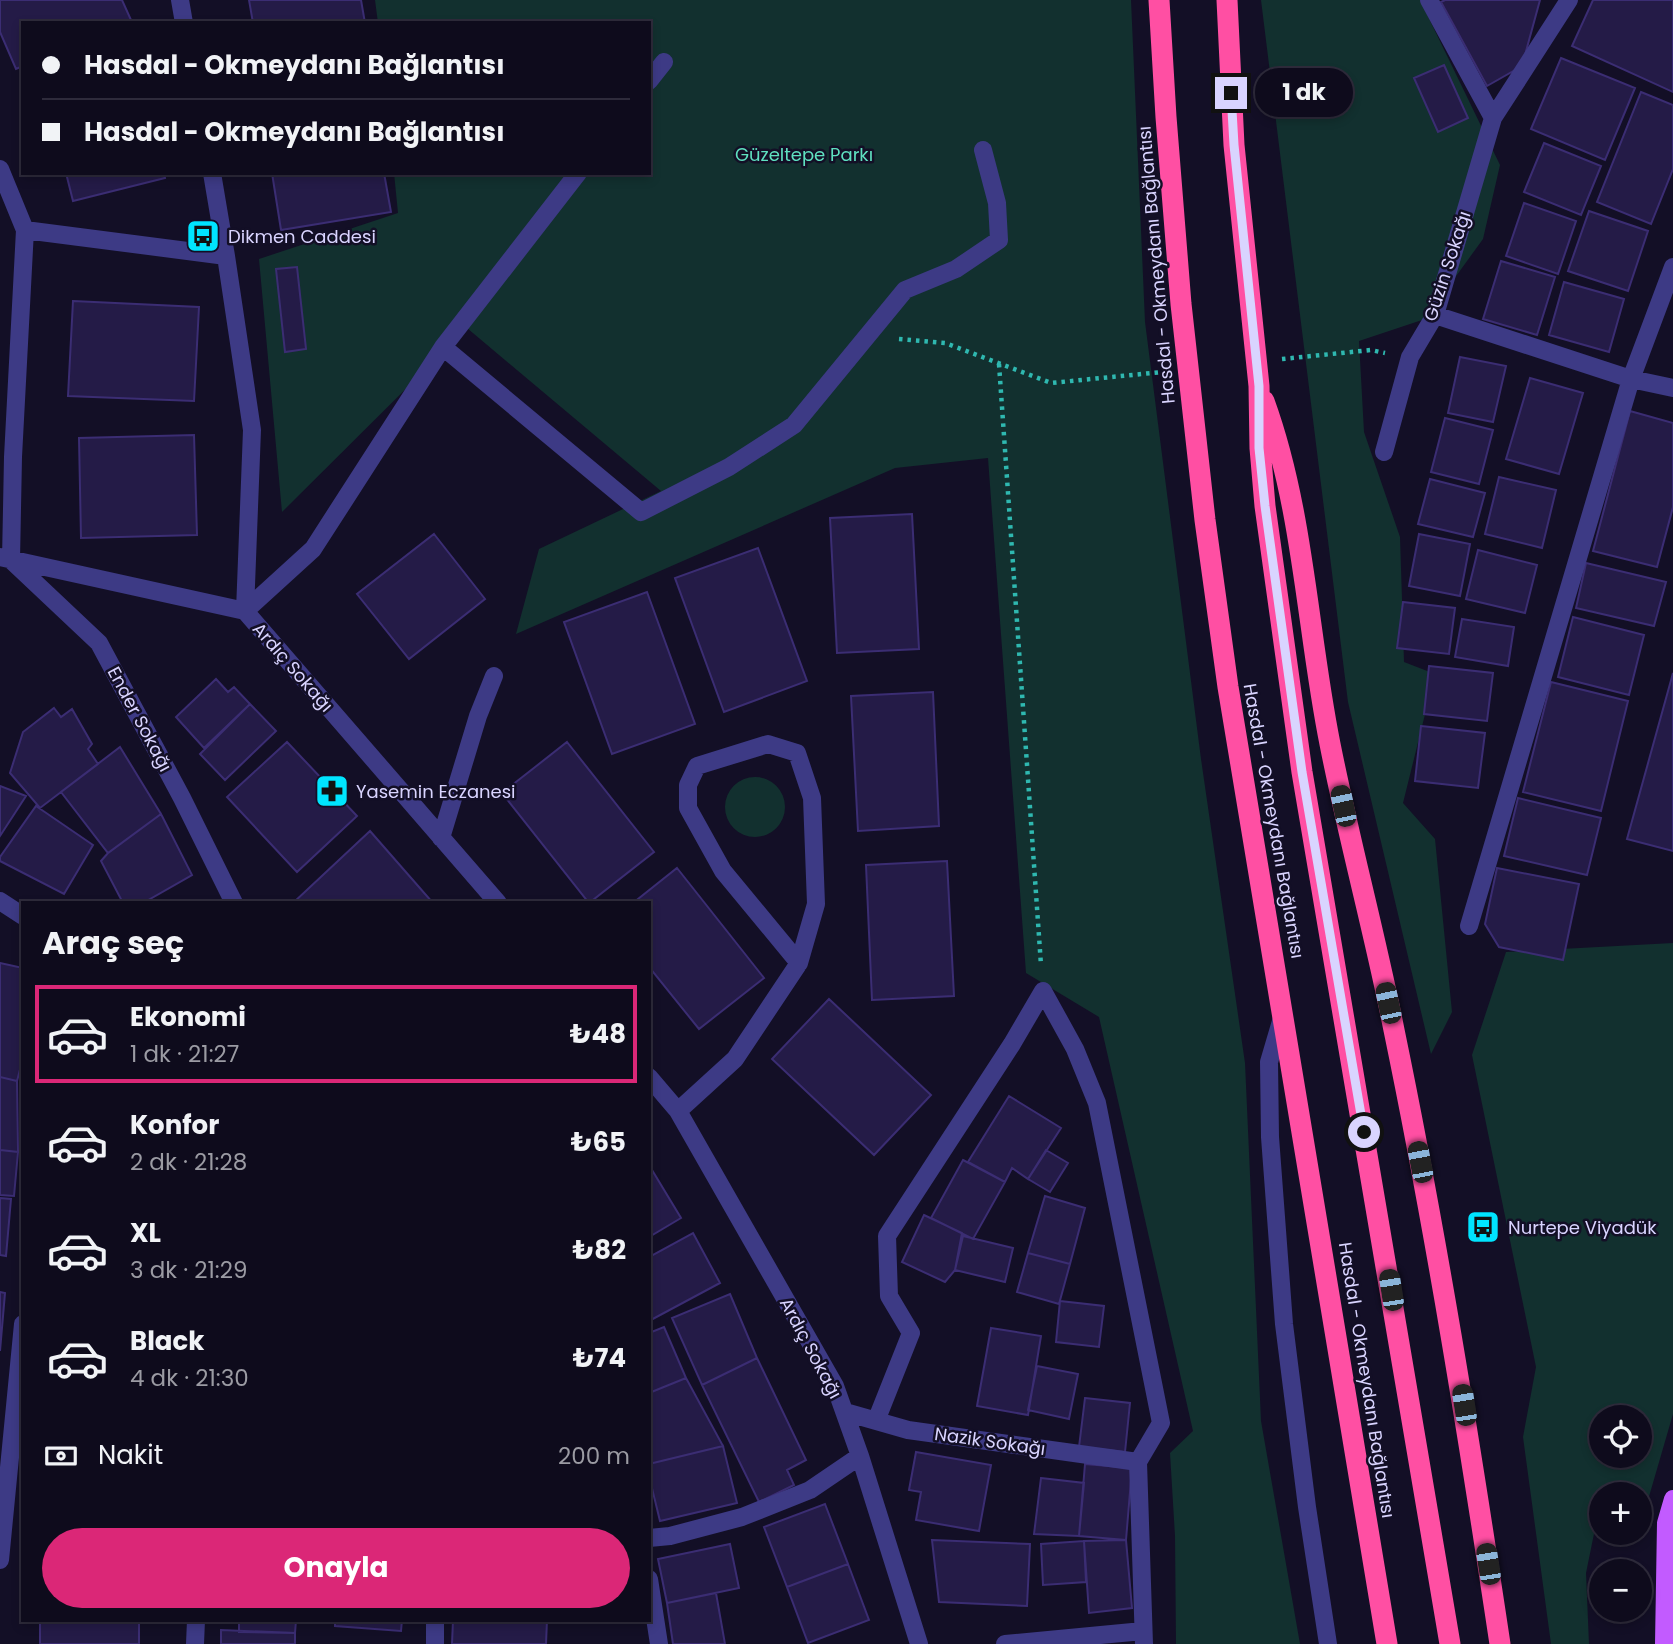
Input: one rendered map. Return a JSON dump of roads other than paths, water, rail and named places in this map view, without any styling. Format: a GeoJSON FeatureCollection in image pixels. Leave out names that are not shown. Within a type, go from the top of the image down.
{"type":"FeatureCollection","features":[{"type":"Feature","properties":{"kind":"highway","name":"Hasdal - Okmeydanı Bağlantısı"},"geometry":{"type":"LineString","coordinates":[[1159,0],[1181,304],[1205,520],[1228,687],[1387,1644]]}},
{"type":"Feature","properties":{"kind":"highway","name":"Hasdal - Okmeydanı Bağlantısı"},"geometry":{"type":"LineString","coordinates":[[1227,0],[1234,145],[1259,386],[1259,448],[1265,506],[1302,772],[1450,1644]]}},
{"type":"Feature","properties":{"kind":"highway"},"geometry":{"type":"LineString","coordinates":[[1259,386],[1276,433],[1290,485],[1329,742],[1394,1029],[1460,1378],[1500,1644]]}},
{"type":"Feature","properties":{"kind":"main road"},"geometry":{"type":"LineString","coordinates":[[1664,1644],[1666,1523],[1673,1499]]}},
{"type":"Feature","properties":{"kind":"street"},"geometry":{"type":"LineString","coordinates":[[180,0],[184,21]]}},
{"type":"Feature","properties":{"kind":"street"},"geometry":{"type":"LineString","coordinates":[[1429,0],[1493,118]]}},
{"type":"Feature","properties":{"kind":"street","name":"Güzin Sokağı"},"geometry":{"type":"LineString","coordinates":[[1384,452],[1410,357],[1435,315],[1493,118],[1569,0]]}},
{"type":"Feature","properties":{"kind":"street"},"geometry":{"type":"LineString","coordinates":[[651,78],[664,62]]}},
{"type":"Feature","properties":{"kind":"street"},"geometry":{"type":"LineString","coordinates":[[443,347],[641,512],[729,467],[794,425],[905,290],[956,269],[999,240],[997,203],[983,150]]}},
{"type":"Feature","properties":{"kind":"street"},"geometry":{"type":"LineString","coordinates":[[0,169],[25,230],[6,559]]}},
{"type":"Feature","properties":{"kind":"street"},"geometry":{"type":"LineString","coordinates":[[212,175],[251,430],[246,611]]}},
{"type":"Feature","properties":{"kind":"street"},"geometry":{"type":"LineString","coordinates":[[246,611],[313,549],[443,347],[576,175]]}},
{"type":"Feature","properties":{"kind":"street"},"geometry":{"type":"LineString","coordinates":[[25,230],[226,256]]}},
{"type":"Feature","properties":{"kind":"street"},"geometry":{"type":"LineString","coordinates":[[1469,926],[1631,379],[1673,267]]}},
{"type":"Feature","properties":{"kind":"street"},"geometry":{"type":"LineString","coordinates":[[1435,315],[1631,379],[1673,388]]}},
{"type":"Feature","properties":{"kind":"street","name":"Ardıç Sokağı"},"geometry":{"type":"LineString","coordinates":[[6,559],[246,611],[496,901]]}},
{"type":"Feature","properties":{"kind":"street","name":"Ender Sokağı"},"geometry":{"type":"LineString","coordinates":[[6,559],[99,643],[183,798],[231,901]]}},
{"type":"Feature","properties":{"kind":"street"},"geometry":{"type":"LineString","coordinates":[[441,838],[478,716],[494,676]]}},
{"type":"Feature","properties":{"kind":"street"},"geometry":{"type":"LineString","coordinates":[[678,1111],[735,1059],[799,963],[816,904],[812,798],[796,752],[768,744],[697,766],[688,785],[688,807],[723,871],[799,963]]}},
{"type":"Feature","properties":{"kind":"street"},"geometry":{"type":"LineString","coordinates":[[1,902],[21,915]]}},
{"type":"Feature","properties":{"kind":"street"},"geometry":{"type":"LineString","coordinates":[[876,1421],[911,1334],[889,1296],[887,1236],[1012,1044],[1043,991],[1075,1049],[1097,1103],[1161,1423],[1138,1462],[1144,1637],[1005,1644]]}},
{"type":"Feature","properties":{"kind":"street"},"geometry":{"type":"LineString","coordinates":[[1283,1014],[1269,1062],[1270,1137],[1284,1324],[1307,1507],[1328,1644]]}},
{"type":"Feature","properties":{"kind":"street","name":"Ardıç Sokağı"},"geometry":{"type":"LineString","coordinates":[[651,1079],[678,1111],[835,1387],[860,1456],[919,1644]]}},
{"type":"Feature","properties":{"kind":"street"},"geometry":{"type":"LineString","coordinates":[[0,1560],[21,1345]]}},
{"type":"Feature","properties":{"kind":"street","name":"Nazik Sokağı"},"geometry":{"type":"LineString","coordinates":[[845,1412],[908,1430],[1138,1462]]}},
{"type":"Feature","properties":{"kind":"street"},"geometry":{"type":"LineString","coordinates":[[651,1538],[670,1536],[742,1517],[810,1490],[860,1456]]}},
{"type":"Feature","properties":{"kind":"street"},"geometry":{"type":"LineString","coordinates":[[651,1592],[659,1644]]}},
{"type":"Feature","properties":{"kind":"street"},"geometry":{"type":"LineString","coordinates":[[195,1644],[196,1622]]}},
{"type":"Feature","properties":{"kind":"street"},"geometry":{"type":"LineString","coordinates":[[435,1622],[435,1644]]}},
{"type":"Feature","properties":{"kind":"place","name":"Dikmen Caddesi"},"geometry":{"type":"Point","coordinates":[203,236]}},
{"type":"Feature","properties":{"kind":"place","name":"Yasemin Eczanesi"},"geometry":{"type":"Point","coordinates":[332,791]}},
{"type":"Feature","properties":{"kind":"place","name":"Nurtepe Viyadük"},"geometry":{"type":"Point","coordinates":[1483,1227]}},
{"type":"Feature","properties":{"kind":"park label","name":"Güzeltepe Parkı"},"geometry":{"type":"Point","coordinates":[804,154]}}]}
